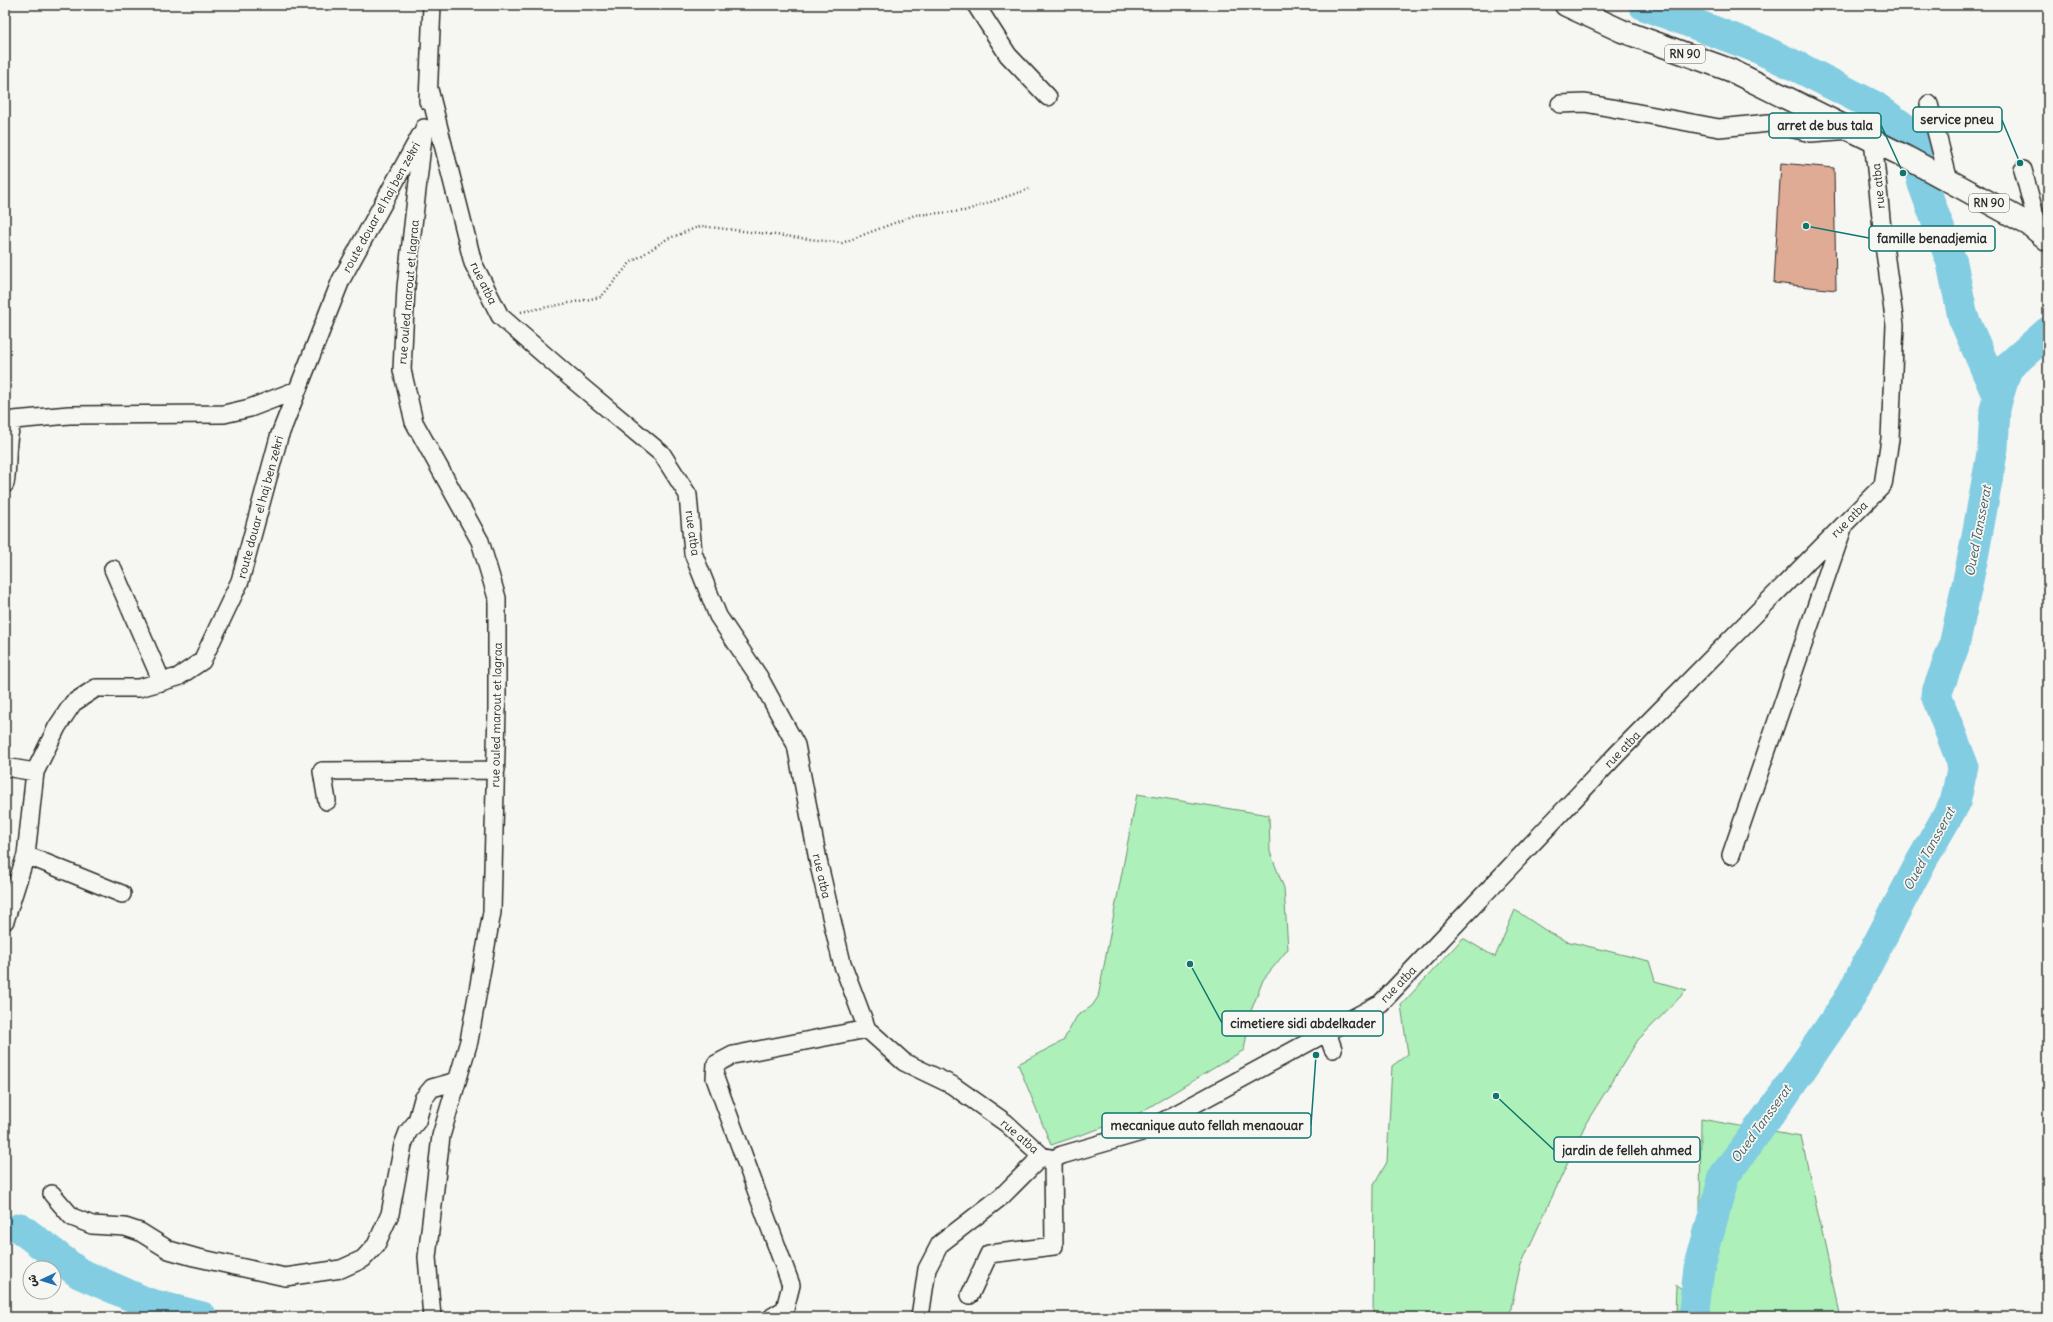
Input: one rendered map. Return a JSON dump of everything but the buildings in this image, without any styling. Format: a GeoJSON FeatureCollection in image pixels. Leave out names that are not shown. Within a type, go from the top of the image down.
{"type":"FeatureCollection","features":[{"type":"Feature","properties":{"kind":"main road","name":"RN 90"},"geometry":{"type":"LineString","coordinates":[[1566,5],[1622,31],[1730,70],[1902,155],[2030,225],[2044,237]]}},
{"type":"Feature","properties":{"kind":"street","name":"route douar el haj ben zekri"},"geometry":{"type":"LineString","coordinates":[[5,922],[26,855],[35,772],[57,727],[73,703],[96,688],[139,688],[178,677],[202,661],[240,581],[279,437],[341,280],[424,128],[429,89],[432,5]]}},
{"type":"Feature","properties":{"kind":"street"},"geometry":{"type":"LineString","coordinates":[[976,5],[1008,55],[1048,97]]}},
{"type":"Feature","properties":{"kind":"street","name":"rue atba"},"geometry":{"type":"LineString","coordinates":[[429,89],[473,263],[500,316],[662,454],[688,495],[694,552],[718,616],[759,677],[796,745],[818,865],[842,963],[867,1029],[904,1062],[952,1085],[1006,1123],[1048,1158],[1145,1131],[1380,1003],[1618,753],[1883,485],[1890,439],[1895,325],[1883,238],[1873,140]]}},
{"type":"Feature","properties":{"kind":"street"},"geometry":{"type":"LineString","coordinates":[[1560,104],[1585,103],[1719,128],[1769,123],[1810,133],[1852,130]]}},
{"type":"Feature","properties":{"kind":"street"},"geometry":{"type":"LineString","coordinates":[[1929,104],[1949,181]]}},
{"type":"Feature","properties":{"kind":"street","name":"rue ouled marout et lagraa"},"geometry":{"type":"LineString","coordinates":[[424,128],[406,287],[402,370],[414,422],[480,541],[497,598],[496,770],[492,912],[469,1041],[441,1136],[427,1257],[432,1317]]}},
{"type":"Feature","properties":{"kind":"street"},"geometry":{"type":"LineString","coordinates":[[2023,170],[2044,237]]}},
{"type":"Feature","properties":{"kind":"street"},"geometry":{"type":"LineString","coordinates":[[6,477],[9,431],[14,420],[69,415],[224,414],[250,408],[297,390]]}},
{"type":"Feature","properties":{"kind":"street"},"geometry":{"type":"LineString","coordinates":[[1731,855],[1844,524]]}},
{"type":"Feature","properties":{"kind":"street"},"geometry":{"type":"LineString","coordinates":[[113,569],[162,682]]}},
{"type":"Feature","properties":{"kind":"street"},"geometry":{"type":"LineString","coordinates":[[5,768],[35,772]]}},
{"type":"Feature","properties":{"kind":"street"},"geometry":{"type":"LineString","coordinates":[[327,801],[322,771],[496,770]]}},
{"type":"Feature","properties":{"kind":"street"},"geometry":{"type":"LineString","coordinates":[[26,855],[122,894]]}},
{"type":"Feature","properties":{"kind":"street"},"geometry":{"type":"LineString","coordinates":[[772,1317],[785,1309],[791,1285],[715,1078],[716,1064],[733,1055],[867,1029]]}},
{"type":"Feature","properties":{"kind":"street"},"geometry":{"type":"LineString","coordinates":[[1327,1032],[1333,1048]]}},
{"type":"Feature","properties":{"kind":"street"},"geometry":{"type":"LineString","coordinates":[[52,1194],[72,1217],[92,1225],[125,1227],[140,1232],[169,1250],[188,1255],[286,1277],[341,1269],[363,1259],[376,1245],[390,1214],[403,1145],[408,1132],[416,1121],[423,1099],[432,1088],[457,1081]]}},
{"type":"Feature","properties":{"kind":"street"},"geometry":{"type":"LineString","coordinates":[[970,1295],[989,1254],[1054,1246],[1048,1158]]}},
{"type":"Feature","properties":{"kind":"street"},"geometry":{"type":"LineString","coordinates":[[920,1317],[927,1269],[940,1244],[1048,1158]]}},
{"type":"Feature","properties":{"kind":"path"},"geometry":{"type":"LineString","coordinates":[[500,316],[601,297],[630,263],[667,239],[701,226],[842,243],[915,214],[964,211],[1029,189]]}},
{"type":"Feature","properties":{"kind":"green space"},"geometry":{"type":"Polygon","coordinates":[[[1137,794],[1269,815],[1270,852],[1284,888],[1288,949],[1263,980],[1251,1011],[1244,1050],[1131,1118],[1051,1145],[1018,1064],[1063,1041],[1077,1016],[1092,1006],[1098,997],[1137,794]]]}},
{"type":"Feature","properties":{"kind":"green space"},"geometry":{"type":"Polygon","coordinates":[[[1515,910],[1548,932],[1566,941],[1649,961],[1655,981],[1687,990],[1638,1040],[1586,1123],[1520,1267],[1509,1317],[1373,1317],[1374,1185],[1387,1162],[1392,1066],[1408,1054],[1401,1005],[1463,938],[1495,957],[1515,910]]]}},
{"type":"Feature","properties":{"kind":"green space"},"geometry":{"type":"Polygon","coordinates":[[[1701,1119],[1801,1137],[1841,1317],[1675,1317],[1676,1285],[1699,1300],[1701,1119]]]}},
{"type":"Feature","properties":{"kind":"waterway"},"geometry":{"type":"LineString","coordinates":[[1644,5],[1758,48],[1802,69],[1874,106],[1911,133],[1923,184],[1952,263],[1963,317],[1998,397]]}},
{"type":"Feature","properties":{"kind":"waterway","name":"Oued Tansserat"},"geometry":{"type":"LineString","coordinates":[[1693,1317],[1699,1269],[1724,1176],[1783,1096],[1848,1001],[1922,860],[1955,803],[1963,765],[1936,695],[1954,646],[1974,552],[1993,448],[1995,409],[1998,397],[2007,368],[2048,332]]}},
{"type":"Feature","properties":{"kind":"waterway"},"geometry":{"type":"LineString","coordinates":[[20,1228],[79,1273],[147,1303],[202,1317]]}},
{"type":"Feature","properties":{"kind":"place","name":"service pneu"},"geometry":{"type":"Point","coordinates":[2020,163]}},
{"type":"Feature","properties":{"kind":"place","name":"arret de bus tala"},"geometry":{"type":"Point","coordinates":[1903,173]}},
{"type":"Feature","properties":{"kind":"place","name":"famille benadjemia"},"geometry":{"type":"Point","coordinates":[1806,226]}},
{"type":"Feature","properties":{"kind":"place","name":"cimetiere sidi abdelkader"},"geometry":{"type":"Point","coordinates":[1190,964]}},
{"type":"Feature","properties":{"kind":"place","name":"mecanique auto fellah menaouar"},"geometry":{"type":"Point","coordinates":[1316,1055]}},
{"type":"Feature","properties":{"kind":"place","name":"jardin de felleh ahmed"},"geometry":{"type":"Point","coordinates":[1496,1096]}}]}
